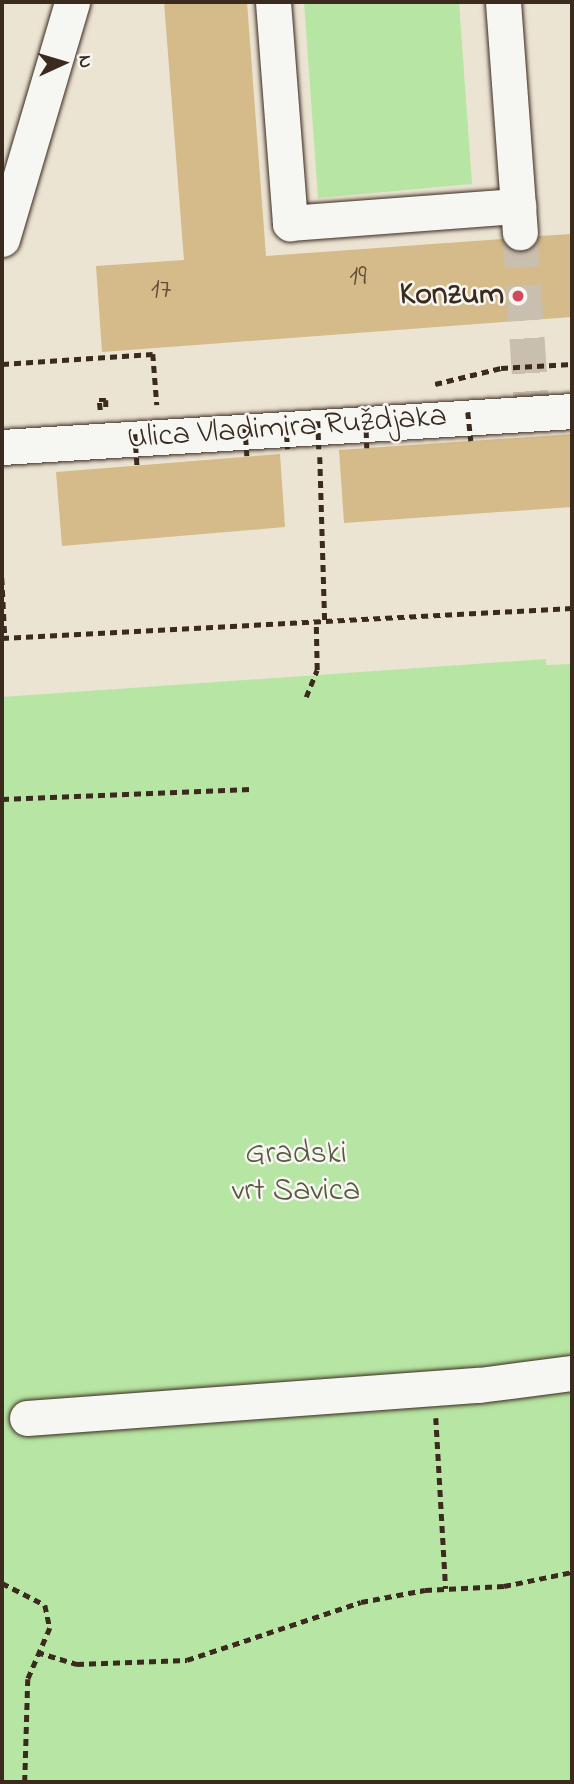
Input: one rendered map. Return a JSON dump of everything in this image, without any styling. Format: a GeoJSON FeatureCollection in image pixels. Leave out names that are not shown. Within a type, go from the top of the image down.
{"type":"FeatureCollection","features":[{"type":"Feature","properties":{"kind":"street"},"geometry":{"type":"LineString","coordinates":[[2,239],[72,2]]}},
{"type":"Feature","properties":{"kind":"street"},"geometry":{"type":"LineString","coordinates":[[273,2],[290,223],[519,219],[503,2]]}},
{"type":"Feature","properties":{"kind":"street","name":"Ulica Vladimira Ruždjaka"},"geometry":{"type":"LineString","coordinates":[[2,447],[532,404],[572,411]]}},
{"type":"Feature","properties":{"kind":"street"},"geometry":{"type":"LineString","coordinates":[[27,1418],[435,1389],[572,1373]]}},
{"type":"Feature","properties":{"kind":"path"},"geometry":{"type":"LineString","coordinates":[[2,364],[153,354],[158,413]]}},
{"type":"Feature","properties":{"kind":"path"},"geometry":{"type":"LineString","coordinates":[[429,386],[495,370],[572,364]]}},
{"type":"Feature","properties":{"kind":"path"},"geometry":{"type":"LineString","coordinates":[[495,370],[495,380]]}},
{"type":"Feature","properties":{"kind":"path"},"geometry":{"type":"LineString","coordinates":[[468,412],[471,441]]}},
{"type":"Feature","properties":{"kind":"path"},"geometry":{"type":"LineString","coordinates":[[366,419],[367,448]]}},
{"type":"Feature","properties":{"kind":"path"},"geometry":{"type":"LineString","coordinates":[[318,421],[325,621]]}},
{"type":"Feature","properties":{"kind":"path"},"geometry":{"type":"LineString","coordinates":[[286,423],[288,449]]}},
{"type":"Feature","properties":{"kind":"path"},"geometry":{"type":"LineString","coordinates":[[245,426],[247,456]]}},
{"type":"Feature","properties":{"kind":"path"},"geometry":{"type":"LineString","coordinates":[[135,434],[137,466]]}},
{"type":"Feature","properties":{"kind":"path"},"geometry":{"type":"LineString","coordinates":[[2,578],[4,638],[572,608]]}},
{"type":"Feature","properties":{"kind":"path"},"geometry":{"type":"LineString","coordinates":[[306,697],[317,670],[316,622]]}},
{"type":"Feature","properties":{"kind":"path"},"geometry":{"type":"LineString","coordinates":[[2,799],[251,789]]}},
{"type":"Feature","properties":{"kind":"path"},"geometry":{"type":"LineString","coordinates":[[435,1389],[446,1589]]}},
{"type":"Feature","properties":{"kind":"path"},"geometry":{"type":"LineString","coordinates":[[37,1652],[77,1664],[187,1660],[275,1634],[323,1611],[446,1589],[504,1586],[572,1572]]}},
{"type":"Feature","properties":{"kind":"path"},"geometry":{"type":"LineString","coordinates":[[2,1583],[45,1605],[50,1628],[37,1652],[28,1679],[25,1782]]}},
{"type":"Feature","properties":{"kind":"green space"},"geometry":{"type":"Polygon","coordinates":[[[304,2],[459,2],[472,184],[318,198],[304,2]]]}},
{"type":"Feature","properties":{"kind":"green space","name":"Gradski vrt Savica"},"geometry":{"type":"Polygon","coordinates":[[[546,659],[546,665],[572,664],[572,1782],[2,1782],[2,697],[546,659]]]}},
{"type":"Feature","properties":{"kind":"building"},"geometry":{"type":"Polygon","coordinates":[[[164,2],[247,2],[266,256],[502,239],[521,252],[532,248],[539,236],[572,234],[572,317],[102,352],[96,266],[184,260],[164,2]]]}},
{"type":"Feature","properties":{"kind":"building"},"geometry":{"type":"Polygon","coordinates":[[[572,434],[572,507],[344,523],[339,450],[572,434]]]}},
{"type":"Feature","properties":{"kind":"building"},"geometry":{"type":"Polygon","coordinates":[[[280,454],[285,527],[62,546],[56,472],[280,454]]]}},
{"type":"Feature","properties":{"kind":"tunnel"},"geometry":{"type":"LineString","coordinates":[[520,232],[531,396]]}},
{"type":"Feature","properties":{"kind":"place","name":"Konzum"},"geometry":{"type":"Point","coordinates":[518,296]}}]}
